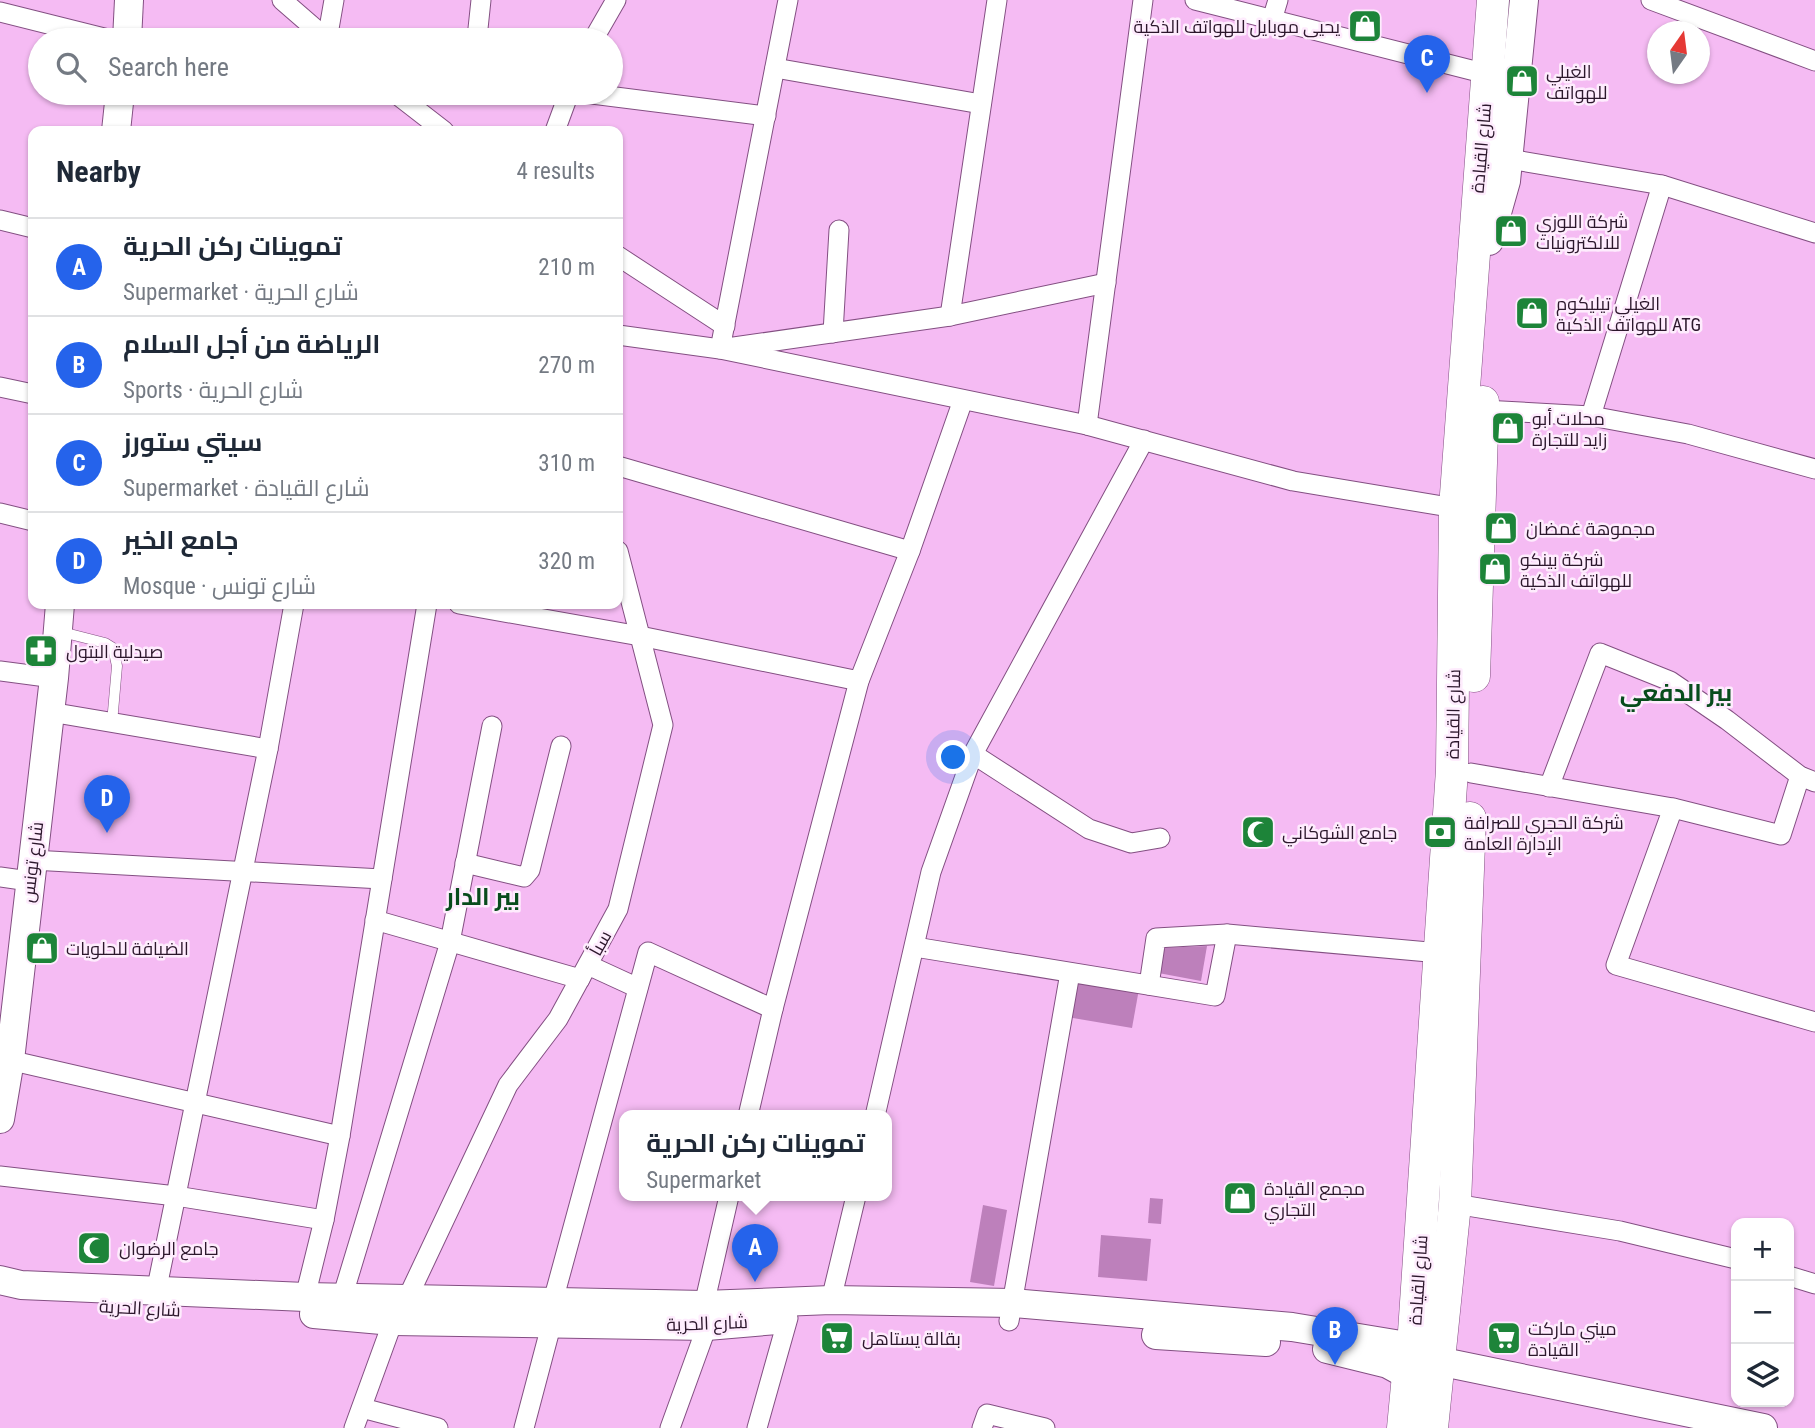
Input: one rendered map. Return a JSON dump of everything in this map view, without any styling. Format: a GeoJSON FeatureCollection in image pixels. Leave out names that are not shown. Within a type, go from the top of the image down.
{"type":"FeatureCollection","features":[{"type":"Feature","properties":{"kind":"main road","name":"شارع القيادة"},"geometry":{"type":"LineString","coordinates":[[1403,1428],[1424,1364],[1455,1204],[1483,410],[1482,240],[1493,0]]}},
{"type":"Feature","properties":{"kind":"main road","name":"شارع القيادة"},"geometry":{"type":"LineString","coordinates":[[1432,1428],[1424,1364],[1440,953],[1452,770],[1455,508],[1506,0]]}},
{"type":"Feature","properties":{"kind":"street"},"geometry":{"type":"LineString","coordinates":[[128,28],[129,0]]}},
{"type":"Feature","properties":{"kind":"street"},"geometry":{"type":"LineString","coordinates":[[282,0],[314,28]]}},
{"type":"Feature","properties":{"kind":"street"},"geometry":{"type":"LineString","coordinates":[[330,28],[334,0]]}},
{"type":"Feature","properties":{"kind":"street"},"geometry":{"type":"LineString","coordinates":[[478,28],[481,0]]}},
{"type":"Feature","properties":{"kind":"street"},"geometry":{"type":"LineString","coordinates":[[600,28],[616,0]]}},
{"type":"Feature","properties":{"kind":"street"},"geometry":{"type":"LineString","coordinates":[[720,349],[788,0]]}},
{"type":"Feature","properties":{"kind":"street"},"geometry":{"type":"LineString","coordinates":[[950,316],[997,0]]}},
{"type":"Feature","properties":{"kind":"street"},"geometry":{"type":"LineString","coordinates":[[1087,425],[1143,0]]}},
{"type":"Feature","properties":{"kind":"street"},"geometry":{"type":"LineString","coordinates":[[1195,0],[1479,72]]}},
{"type":"Feature","properties":{"kind":"street"},"geometry":{"type":"LineString","coordinates":[[1272,20],[1278,0]]}},
{"type":"Feature","properties":{"kind":"street"},"geometry":{"type":"LineString","coordinates":[[1482,0],[1479,72],[1468,180],[1482,240]]}},
{"type":"Feature","properties":{"kind":"street"},"geometry":{"type":"LineString","coordinates":[[1482,240],[1506,181],[1524,0]]}},
{"type":"Feature","properties":{"kind":"street"},"geometry":{"type":"LineString","coordinates":[[1651,0],[1815,61]]}},
{"type":"Feature","properties":{"kind":"street"},"geometry":{"type":"LineString","coordinates":[[0,12],[63,28]]}},
{"type":"Feature","properties":{"kind":"street"},"geometry":{"type":"LineString","coordinates":[[775,68],[981,104]]}},
{"type":"Feature","properties":{"kind":"street"},"geometry":{"type":"LineString","coordinates":[[623,98],[766,116]]}},
{"type":"Feature","properties":{"kind":"street"},"geometry":{"type":"LineString","coordinates":[[117,126],[119,105]]}},
{"type":"Feature","properties":{"kind":"street"},"geometry":{"type":"LineString","coordinates":[[410,105],[438,126]]}},
{"type":"Feature","properties":{"kind":"street"},"geometry":{"type":"LineString","coordinates":[[557,126],[565,105]]}},
{"type":"Feature","properties":{"kind":"street"},"geometry":{"type":"LineString","coordinates":[[1509,159],[1662,186],[1815,233]]}},
{"type":"Feature","properties":{"kind":"street"},"geometry":{"type":"LineString","coordinates":[[1591,416],[1662,186]]}},
{"type":"Feature","properties":{"kind":"street"},"geometry":{"type":"LineString","coordinates":[[0,220],[28,227]]}},
{"type":"Feature","properties":{"kind":"street"},"geometry":{"type":"LineString","coordinates":[[833,333],[839,230]]}},
{"type":"Feature","properties":{"kind":"street"},"geometry":{"type":"LineString","coordinates":[[623,259],[725,326]]}},
{"type":"Feature","properties":{"kind":"street"},"geometry":{"type":"LineString","coordinates":[[720,349],[950,316],[1106,282]]}},
{"type":"Feature","properties":{"kind":"street"},"geometry":{"type":"LineString","coordinates":[[623,336],[720,349],[1087,425],[1293,481],[1455,508]]}},
{"type":"Feature","properties":{"kind":"street"},"geometry":{"type":"LineString","coordinates":[[0,387],[28,393]]}},
{"type":"Feature","properties":{"kind":"street"},"geometry":{"type":"LineString","coordinates":[[749,1110],[773,1009],[859,681],[911,551],[963,400]]}},
{"type":"Feature","properties":{"kind":"street"},"geometry":{"type":"LineString","coordinates":[[1483,410],[1591,416],[1688,433],[1815,469]]}},
{"type":"Feature","properties":{"kind":"street"},"geometry":{"type":"LineString","coordinates":[[876,1110],[931,872],[973,754],[1144,440]]}},
{"type":"Feature","properties":{"kind":"street"},"geometry":{"type":"LineString","coordinates":[[623,467],[911,551]]}},
{"type":"Feature","properties":{"kind":"street"},"geometry":{"type":"LineString","coordinates":[[0,513],[28,521]]}},
{"type":"Feature","properties":{"kind":"street","name":"سبأ"},"geometry":{"type":"LineString","coordinates":[[355,1428],[400,1310],[508,1085],[558,1018],[618,909],[663,726],[623,571]]}},
{"type":"Feature","properties":{"kind":"street"},"geometry":{"type":"LineString","coordinates":[[156,1292],[268,749],[293,609]]}},
{"type":"Feature","properties":{"kind":"street"},"geometry":{"type":"LineString","coordinates":[[305,1297],[324,1220],[340,1136],[426,609]]}},
{"type":"Feature","properties":{"kind":"street"},"geometry":{"type":"LineString","coordinates":[[487,609],[639,636],[859,681]]}},
{"type":"Feature","properties":{"kind":"street","name":"شارع تونس"},"geometry":{"type":"LineString","coordinates":[[0,1119],[5,1059],[54,678],[59,617]]}},
{"type":"Feature","properties":{"kind":"street"},"geometry":{"type":"LineString","coordinates":[[1471,773],[1549,787],[1673,808],[1781,835],[1808,779],[1670,681],[1600,653],[1549,787]]}},
{"type":"Feature","properties":{"kind":"street"},"geometry":{"type":"LineString","coordinates":[[0,671],[54,678]]}},
{"type":"Feature","properties":{"kind":"street"},"geometry":{"type":"LineString","coordinates":[[50,712],[268,749]]}},
{"type":"Feature","properties":{"kind":"street"},"geometry":{"type":"LineString","coordinates":[[342,1298],[450,942],[492,726]]}},
{"type":"Feature","properties":{"kind":"street"},"geometry":{"type":"LineString","coordinates":[[466,863],[524,877],[530,870],[561,746]]}},
{"type":"Feature","properties":{"kind":"street"},"geometry":{"type":"LineString","coordinates":[[973,754],[1089,829],[1131,843],[1160,838]]}},
{"type":"Feature","properties":{"kind":"street"},"geometry":{"type":"LineString","coordinates":[[1673,808],[1616,965],[1815,1022]]}},
{"type":"Feature","properties":{"kind":"street"},"geometry":{"type":"LineString","coordinates":[[0,877],[30,870],[243,871],[382,879]]}},
{"type":"Feature","properties":{"kind":"street"},"geometry":{"type":"LineString","coordinates":[[375,920],[450,942],[584,972],[638,988]]}},
{"type":"Feature","properties":{"kind":"street"},"geometry":{"type":"LineString","coordinates":[[915,947],[1215,996],[1227,934]]}},
{"type":"Feature","properties":{"kind":"street"},"geometry":{"type":"LineString","coordinates":[[1149,985],[1156,938],[1227,934],[1440,953]]}},
{"type":"Feature","properties":{"kind":"street"},"geometry":{"type":"LineString","coordinates":[[524,1428],[552,1312],[648,952],[773,1009]]}},
{"type":"Feature","properties":{"kind":"street"},"geometry":{"type":"LineString","coordinates":[[1011,1312],[1070,973]]}},
{"type":"Feature","properties":{"kind":"street"},"geometry":{"type":"LineString","coordinates":[[5,1059],[340,1136]]}},
{"type":"Feature","properties":{"kind":"street"},"geometry":{"type":"LineString","coordinates":[[0,1175],[176,1196],[324,1220]]}},
{"type":"Feature","properties":{"kind":"street"},"geometry":{"type":"LineString","coordinates":[[670,1428],[705,1315],[728,1201]]}},
{"type":"Feature","properties":{"kind":"street"},"geometry":{"type":"LineString","coordinates":[[831,1300],[855,1201]]}},
{"type":"Feature","properties":{"kind":"street"},"geometry":{"type":"LineString","coordinates":[[1455,1204],[1620,1231],[1731,1258]]}},
{"type":"Feature","properties":{"kind":"street"},"geometry":{"type":"LineString","coordinates":[[1794,1278],[1815,1284]]}},
{"type":"Feature","properties":{"kind":"street"},"geometry":{"type":"LineString","coordinates":[[0,1280],[21,1285],[342,1298],[400,1310]]}},
{"type":"Feature","properties":{"kind":"street","name":"شارع الحرية"},"geometry":{"type":"LineString","coordinates":[[0,1299],[149,1310],[302,1314],[400,1310],[789,1318],[1011,1312]]}},
{"type":"Feature","properties":{"kind":"street"},"geometry":{"type":"LineString","coordinates":[[705,1315],[831,1300],[1292,1327],[1424,1364],[1690,1428]]}},
{"type":"Feature","properties":{"kind":"street"},"geometry":{"type":"LineString","coordinates":[[757,1428],[789,1318]]}},
{"type":"Feature","properties":{"kind":"street"},"geometry":{"type":"LineString","coordinates":[[1424,1364],[1763,1428]]}},
{"type":"Feature","properties":{"kind":"street"},"geometry":{"type":"LineString","coordinates":[[362,1408],[438,1428]]}},
{"type":"Feature","properties":{"kind":"street"},"geometry":{"type":"LineString","coordinates":[[982,1428],[987,1414],[1045,1428]]}},
{"type":"Feature","properties":{"kind":"lane"},"geometry":{"type":"LineString","coordinates":[[59,617],[113,648],[117,666],[112,723]]}},
{"type":"Feature","properties":{"kind":"building"},"geometry":{"type":"Polygon","coordinates":[[[1207,946],[1201,981],[1153,972],[1160,948],[1207,946]]]}},
{"type":"Feature","properties":{"kind":"building"},"geometry":{"type":"Polygon","coordinates":[[[1073,978],[1139,989],[1132,1028],[1067,1017],[1073,978]]]}},
{"type":"Feature","properties":{"kind":"building"},"geometry":{"type":"Polygon","coordinates":[[[1150,1198],[1163,1199],[1161,1224],[1148,1223],[1150,1198]]]}},
{"type":"Feature","properties":{"kind":"building"},"geometry":{"type":"Polygon","coordinates":[[[983,1205],[1007,1210],[994,1286],[970,1282],[983,1205]]]}},
{"type":"Feature","properties":{"kind":"building"},"geometry":{"type":"Polygon","coordinates":[[[1101,1235],[1151,1239],[1147,1281],[1098,1277],[1101,1235]]]}},
{"type":"Feature","properties":{"kind":"place","name":"يحيى موبايل للهواتف الذكية"},"geometry":{"type":"Point","coordinates":[1365,26]}},
{"type":"Feature","properties":{"kind":"place","name":"الغيلي للهواتف"},"geometry":{"type":"Point","coordinates":[1522,81]}},
{"type":"Feature","properties":{"kind":"place","name":"سيتي ستورز"},"geometry":{"type":"Point","coordinates":[1427,93]}},
{"type":"Feature","properties":{"kind":"place","name":"شركة اللوزي للالكترونيات"},"geometry":{"type":"Point","coordinates":[1511,231]}},
{"type":"Feature","properties":{"kind":"place","name":"الغيلي تيليكوم للهواتف الذكية ATG"},"geometry":{"type":"Point","coordinates":[1532,313]}},
{"type":"Feature","properties":{"kind":"place","name":"محلات أبو زايد للتجارة"},"geometry":{"type":"Point","coordinates":[1508,428]}},
{"type":"Feature","properties":{"kind":"place","name":"مجموهة غمضان"},"geometry":{"type":"Point","coordinates":[1501,528]}},
{"type":"Feature","properties":{"kind":"place","name":"شركة بينكو للهواتف الذكية"},"geometry":{"type":"Point","coordinates":[1495,569]}},
{"type":"Feature","properties":{"kind":"place","name":"صيدلية البتول"},"geometry":{"type":"Point","coordinates":[41,651]}},
{"type":"Feature","properties":{"kind":"place","name":"جامع الشوكاني"},"geometry":{"type":"Point","coordinates":[1258,832]}},
{"type":"Feature","properties":{"kind":"place","name":"شركة الحجري للصرافة الإدارة العامة"},"geometry":{"type":"Point","coordinates":[1440,832]}},
{"type":"Feature","properties":{"kind":"place","name":"جامع الخير"},"geometry":{"type":"Point","coordinates":[107,833]}},
{"type":"Feature","properties":{"kind":"place","name":"الضيافة للحلويات"},"geometry":{"type":"Point","coordinates":[42,948]}},
{"type":"Feature","properties":{"kind":"place","name":"مجمع القيادة التجاري"},"geometry":{"type":"Point","coordinates":[1240,1198]}},
{"type":"Feature","properties":{"kind":"place","name":"جامع الرضوان"},"geometry":{"type":"Point","coordinates":[94,1248]}},
{"type":"Feature","properties":{"kind":"place","name":"تموينات ركن الحرية"},"geometry":{"type":"Point","coordinates":[755,1282]}},
{"type":"Feature","properties":{"kind":"place","name":"بقالة يستاهل"},"geometry":{"type":"Point","coordinates":[837,1338]}},
{"type":"Feature","properties":{"kind":"place","name":"ميني ماركت القيادة"},"geometry":{"type":"Point","coordinates":[1504,1338]}},
{"type":"Feature","properties":{"kind":"place","name":"الرياضة من أجل السلام"},"geometry":{"type":"Point","coordinates":[1335,1365]}},
{"type":"Feature","properties":{"kind":"district","name":"بير الدفعي"},"geometry":{"type":"Point","coordinates":[1676,693]}},
{"type":"Feature","properties":{"kind":"district","name":"بير الدار"},"geometry":{"type":"Point","coordinates":[483,897]}}]}
